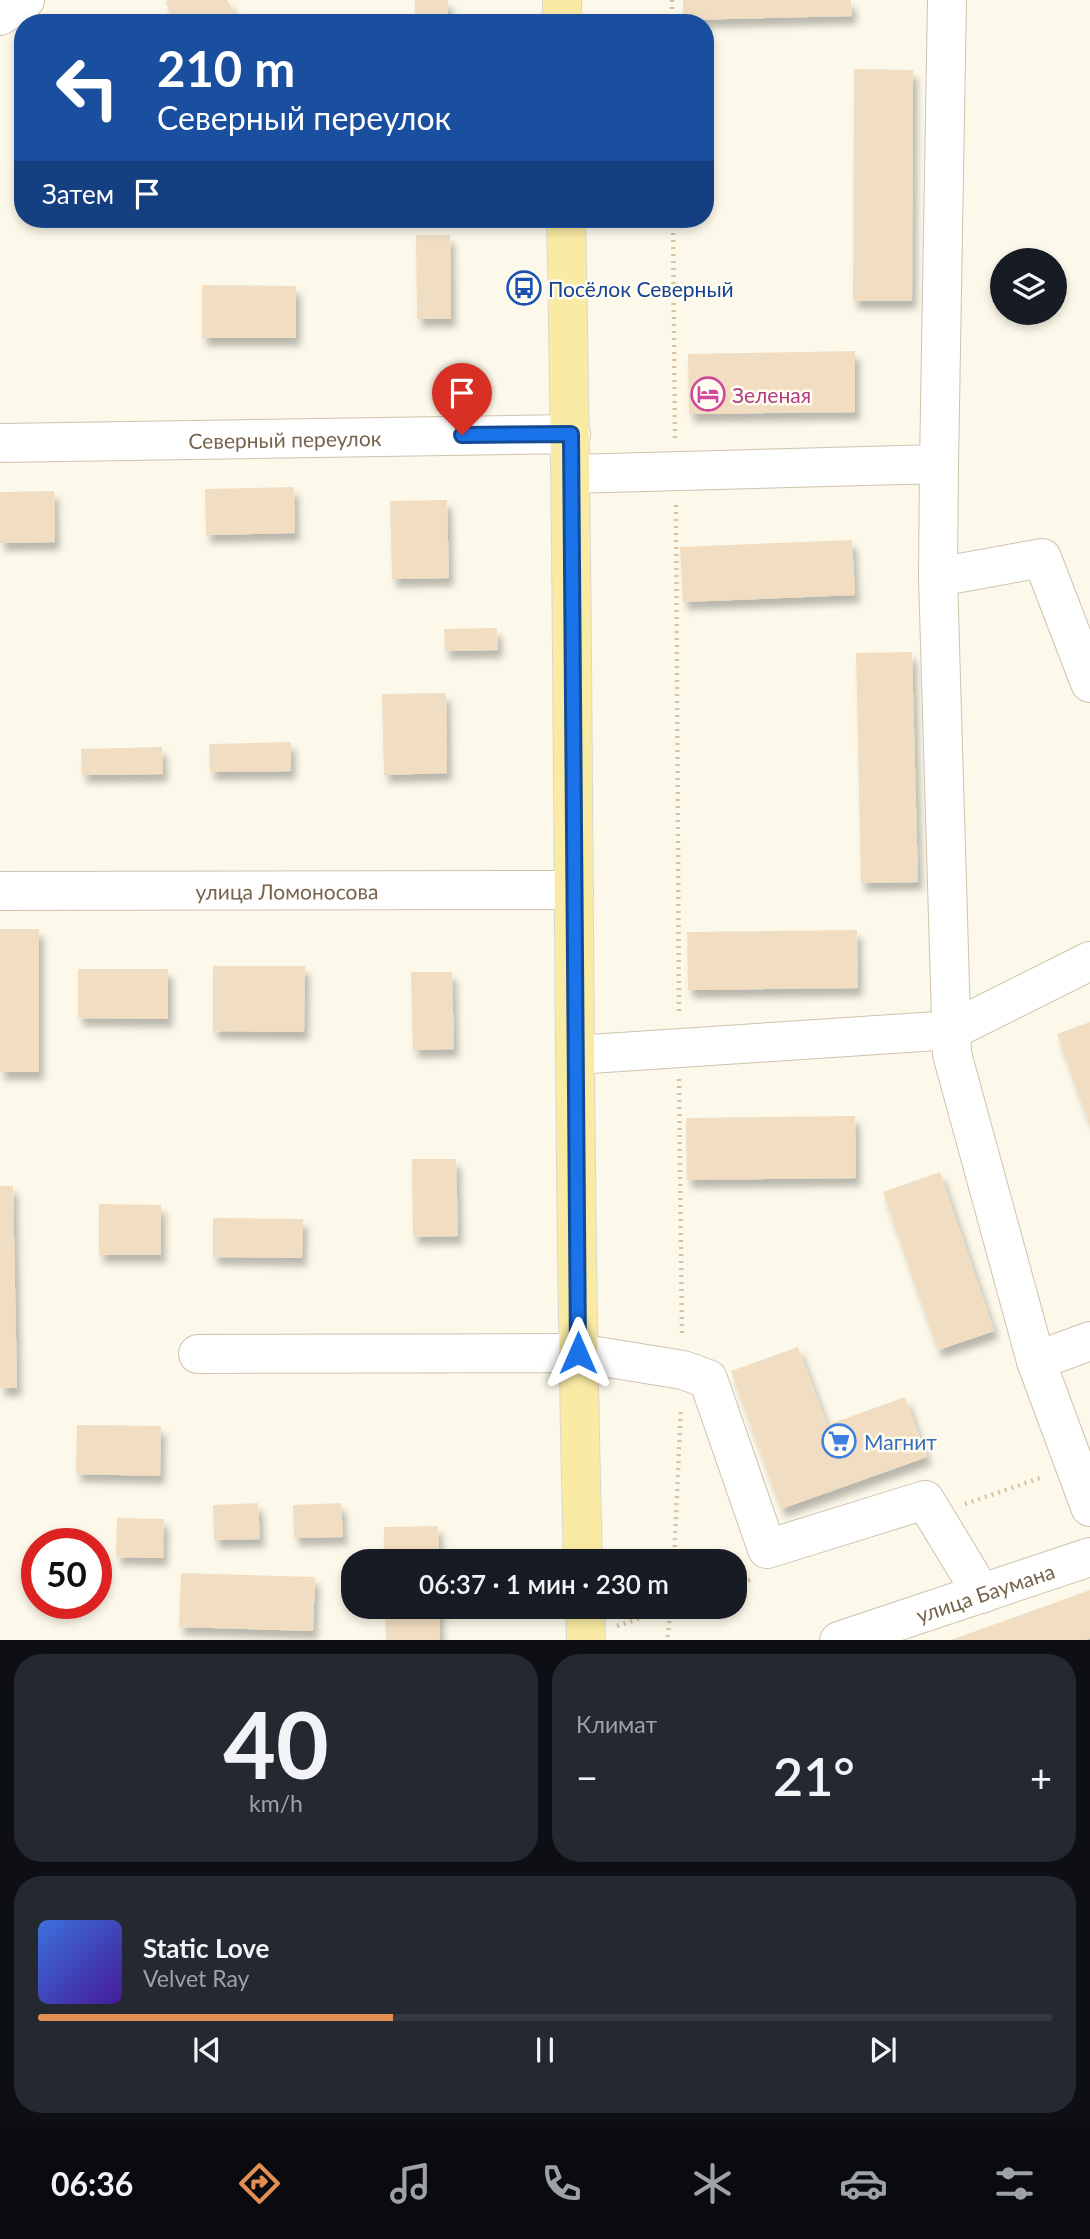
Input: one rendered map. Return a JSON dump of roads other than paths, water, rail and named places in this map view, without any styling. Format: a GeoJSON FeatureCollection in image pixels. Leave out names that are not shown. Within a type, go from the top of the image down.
{"type":"FeatureCollection","features":[{"type":"Feature","properties":{"kind":"main road"},"geometry":{"type":"LineString","coordinates":[[566,228],[571,434],[578,1353],[583,1549]]}},
{"type":"Feature","properties":{"kind":"street"},"geometry":{"type":"LineString","coordinates":[[0,16],[25,0]]}},
{"type":"Feature","properties":{"kind":"street"},"geometry":{"type":"LineString","coordinates":[[947,0],[938,577],[953,1054],[1036,1361],[1090,1507]]}},
{"type":"Feature","properties":{"kind":"street","name":"Северный переулок"},"geometry":{"type":"LineString","coordinates":[[0,443],[571,434]]}},
{"type":"Feature","properties":{"kind":"street"},"geometry":{"type":"LineString","coordinates":[[571,474],[939,464]]}},
{"type":"Feature","properties":{"kind":"street"},"geometry":{"type":"LineString","coordinates":[[938,577],[1042,558],[1090,683]]}},
{"type":"Feature","properties":{"kind":"street","name":"улица Ломоносова"},"geometry":{"type":"LineString","coordinates":[[0,891],[574,890]]}},
{"type":"Feature","properties":{"kind":"street"},"geometry":{"type":"LineString","coordinates":[[575,1055],[952,1030],[1090,961]]}},
{"type":"Feature","properties":{"kind":"street"},"geometry":{"type":"LineString","coordinates":[[1036,1361],[1090,1341]]}},
{"type":"Feature","properties":{"kind":"street"},"geometry":{"type":"LineString","coordinates":[[198,1354],[578,1353],[683,1370],[708,1379],[767,1549],[925,1500],[982,1594]]}},
{"type":"Feature","properties":{"kind":"street","name":"улица Баумана"},"geometry":{"type":"LineString","coordinates":[[839,1640],[1090,1557]]}},
{"type":"Feature","properties":{"kind":"place","name":"Посёлок Северный"},"geometry":{"type":"Point","coordinates":[524,288]}},
{"type":"Feature","properties":{"kind":"place","name":"Зеленая"},"geometry":{"type":"Point","coordinates":[708,394]}},
{"type":"Feature","properties":{"kind":"place","name":"Магнит"},"geometry":{"type":"Point","coordinates":[839,1441]}}]}
